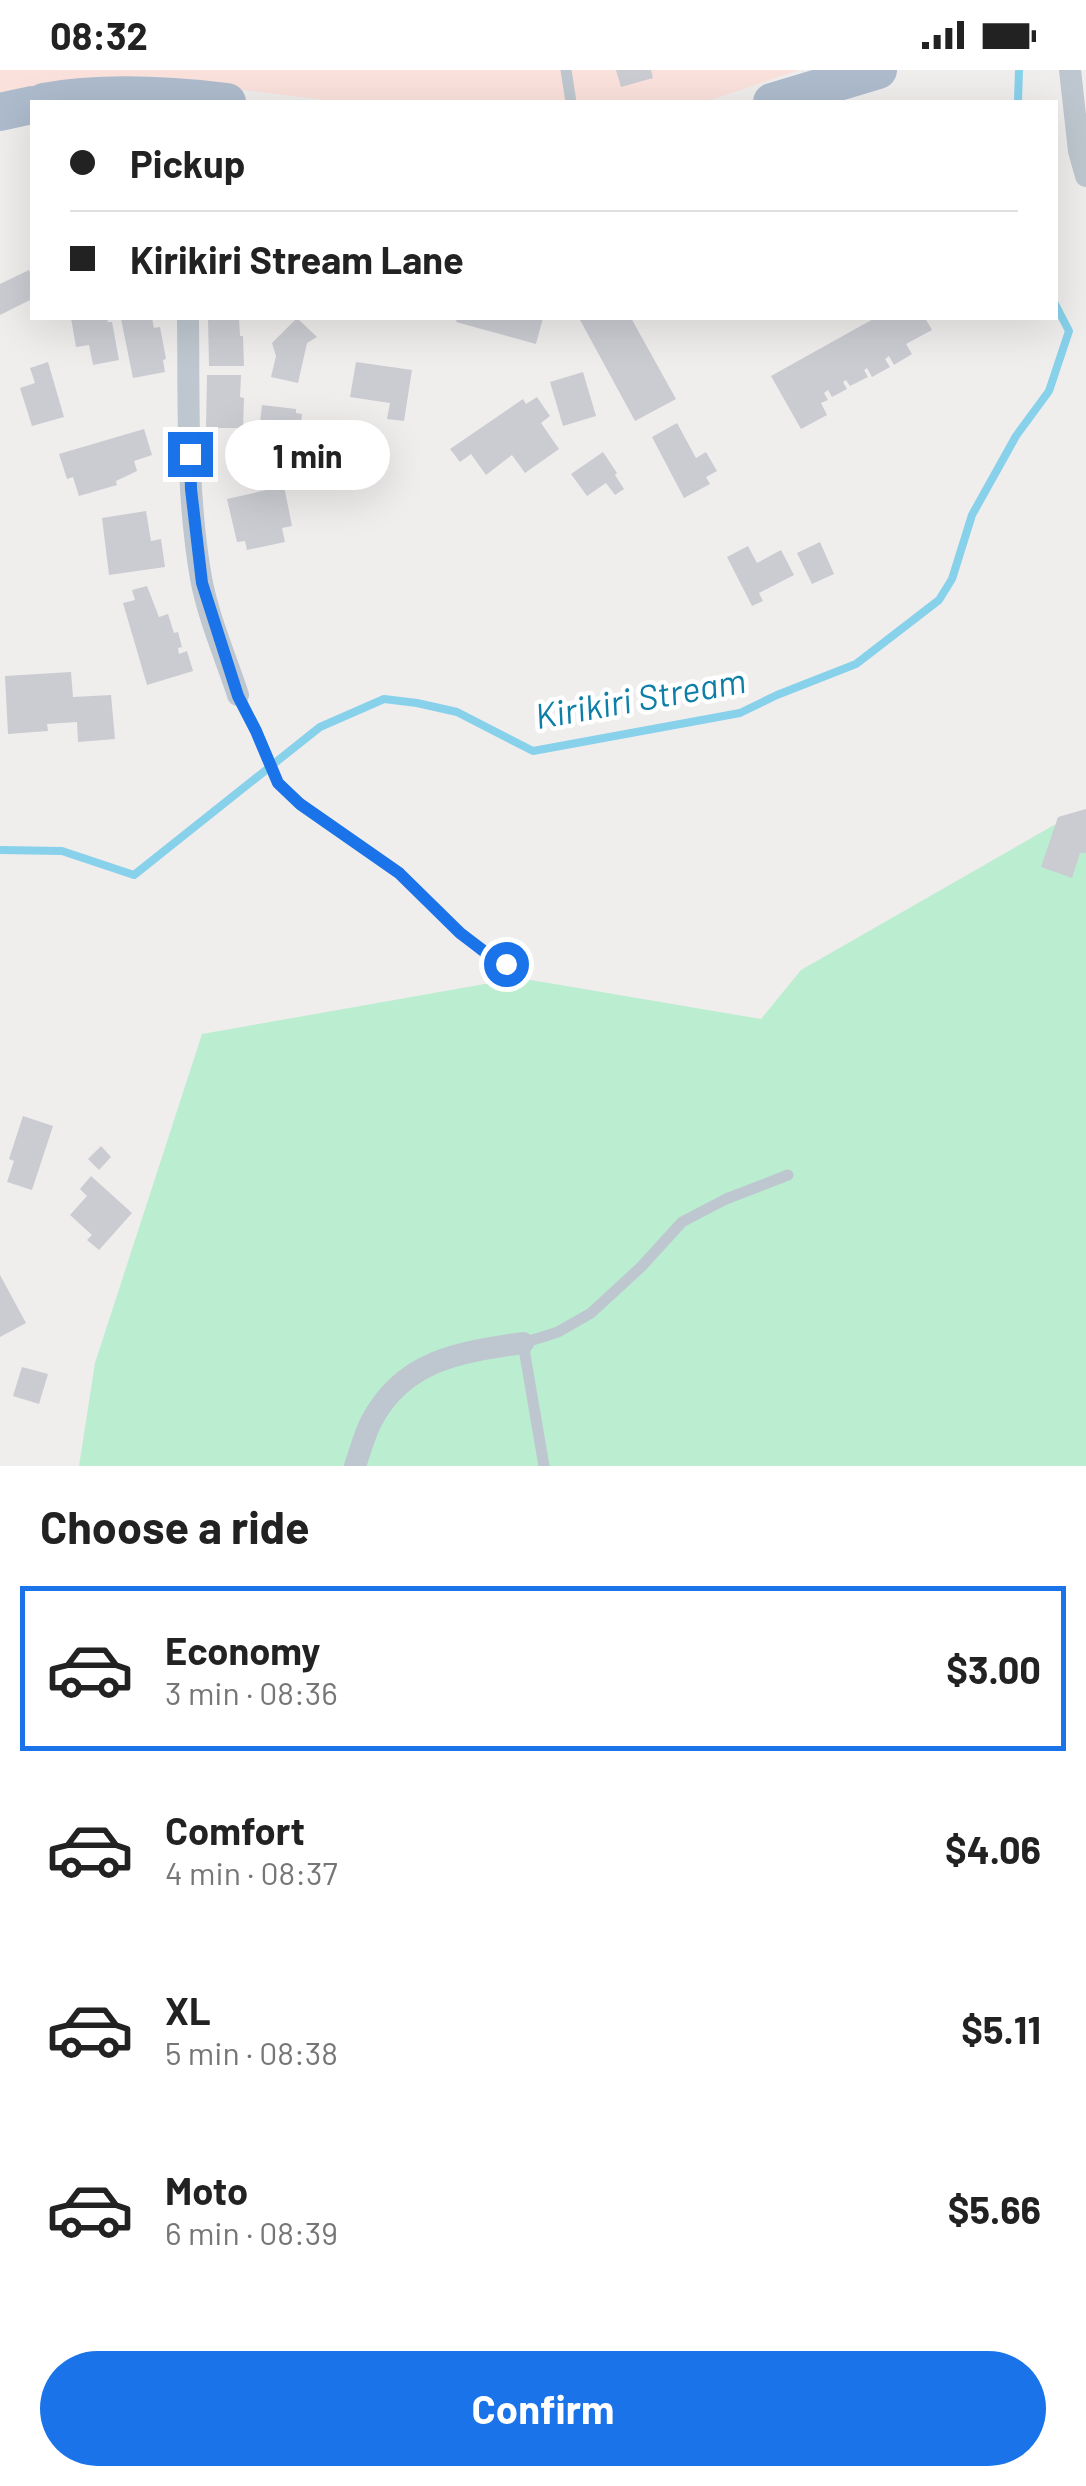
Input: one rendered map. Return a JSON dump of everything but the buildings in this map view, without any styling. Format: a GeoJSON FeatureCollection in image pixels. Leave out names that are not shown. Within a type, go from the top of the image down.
{"type":"FeatureCollection","features":[{"type":"Feature","properties":{"kind":"main road"},"geometry":{"type":"LineString","coordinates":[[777,100],[829,77],[878,70]]}},
{"type":"Feature","properties":{"kind":"main road"},"geometry":{"type":"LineString","coordinates":[[55,100],[186,100]]}},
{"type":"Feature","properties":{"kind":"main road"},"geometry":{"type":"LineString","coordinates":[[0,112],[30,105]]}},
{"type":"Feature","properties":{"kind":"street"},"geometry":{"type":"LineString","coordinates":[[1070,70],[1079,151],[1086,176]]}},
{"type":"Feature","properties":{"kind":"street"},"geometry":{"type":"LineString","coordinates":[[188,320],[191,489],[196,542],[202,583],[238,696]]}},
{"type":"Feature","properties":{"kind":"street"},"geometry":{"type":"LineString","coordinates":[[355,1466],[372,1421],[401,1382],[436,1360],[523,1343]]}},
{"type":"Feature","properties":{"kind":"lane"},"geometry":{"type":"LineString","coordinates":[[566,70],[571,100]]}},
{"type":"Feature","properties":{"kind":"lane"},"geometry":{"type":"LineString","coordinates":[[238,696],[278,783],[300,804],[399,873],[460,933],[506,964]]}},
{"type":"Feature","properties":{"kind":"lane"},"geometry":{"type":"LineString","coordinates":[[544,1466],[523,1343],[558,1332],[591,1312],[641,1267],[682,1222],[788,1174]]}},
{"type":"Feature","properties":{"kind":"shaded area"},"geometry":{"type":"Polygon","coordinates":[[[0,70],[799,70],[711,100],[324,100],[197,84],[0,93],[0,70]]]}},
{"type":"Feature","properties":{"kind":"green space"},"geometry":{"type":"Polygon","coordinates":[[[1054,825],[1086,838],[1086,1466],[79,1466],[95,1363],[202,1034],[519,978],[761,1019],[801,970],[1054,825]]]}},
{"type":"Feature","properties":{"kind":"waterway"},"geometry":{"type":"LineString","coordinates":[[1018,100],[1019,70]]}},
{"type":"Feature","properties":{"kind":"waterway","name":"Kirikiri Stream"},"geometry":{"type":"LineString","coordinates":[[0,850],[62,851],[134,875],[320,727],[384,699],[457,712],[533,751],[740,713],[856,664],[939,600],[952,579],[972,515],[1016,436],[1049,391],[1069,331],[1058,310]]}},
{"type":"Feature","properties":{"kind":"route"},"geometry":{"type":"LineString","coordinates":[[190,454],[202,583],[238,696],[278,783],[300,804],[399,873],[460,933],[506,964]]}}]}
